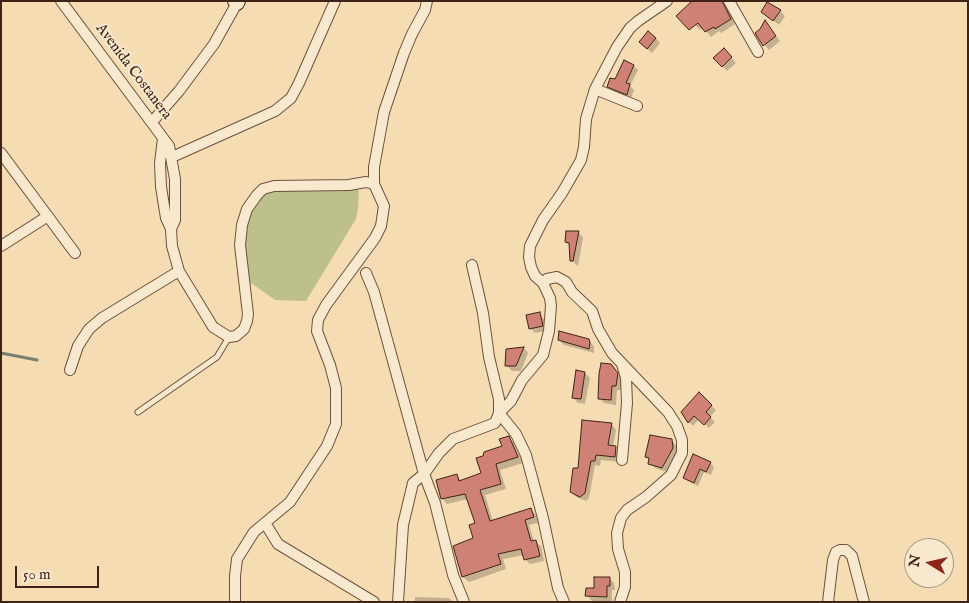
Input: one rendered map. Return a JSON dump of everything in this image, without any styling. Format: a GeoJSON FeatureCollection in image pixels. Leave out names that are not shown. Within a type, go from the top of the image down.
{"type":"FeatureCollection","features":[{"type":"Feature","properties":{"kind":"street","name":"Avenida Costanera"},"geometry":{"type":"LineString","coordinates":[[61,1],[152,122],[169,146],[172,157]]}},
{"type":"Feature","properties":{"kind":"street"},"geometry":{"type":"LineString","coordinates":[[171,229],[175,220],[172,157],[275,111],[291,98],[335,1]]}},
{"type":"Feature","properties":{"kind":"street"},"geometry":{"type":"LineString","coordinates":[[235,602],[235,576],[238,558],[254,532],[290,502],[327,446],[336,424],[336,388],[330,365],[317,331],[318,320],[326,305],[375,238],[381,226],[384,206],[374,184],[374,167],[384,112],[404,53],[425,10],[427,1]]}},
{"type":"Feature","properties":{"kind":"street"},"geometry":{"type":"LineString","coordinates":[[398,602],[403,525],[413,483],[424,474],[439,453],[453,439],[495,423],[499,414],[511,401],[522,380],[543,355],[549,331],[551,306],[550,298],[543,283],[535,276],[530,267],[528,257],[530,246],[542,220],[562,193],[581,160],[586,119],[595,89],[617,47],[630,28],[667,1]]}},
{"type":"Feature","properties":{"kind":"street"},"geometry":{"type":"LineString","coordinates":[[729,1],[758,52]]}},
{"type":"Feature","properties":{"kind":"street"},"geometry":{"type":"LineString","coordinates":[[152,122],[179,92],[214,44],[237,2]]}},
{"type":"Feature","properties":{"kind":"street"},"geometry":{"type":"LineString","coordinates":[[595,89],[637,106]]}},
{"type":"Feature","properties":{"kind":"street"},"geometry":{"type":"LineString","coordinates":[[163,138],[160,162],[161,187],[166,218],[171,229],[172,246],[179,271],[213,327],[229,337],[236,336],[244,329],[247,321],[248,314],[240,244],[242,225],[247,209],[257,195],[263,189],[274,186],[349,185],[366,182],[374,184]]}},
{"type":"Feature","properties":{"kind":"street"},"geometry":{"type":"LineString","coordinates":[[1,154],[75,253]]}},
{"type":"Feature","properties":{"kind":"street"},"geometry":{"type":"LineString","coordinates":[[1,246],[48,216]]}},
{"type":"Feature","properties":{"kind":"street"},"geometry":{"type":"LineString","coordinates":[[472,265],[483,313],[488,357],[499,398],[499,414],[516,434],[526,455],[544,518],[558,588],[564,602]]}},
{"type":"Feature","properties":{"kind":"street"},"geometry":{"type":"LineString","coordinates":[[70,370],[78,346],[89,329],[102,318],[179,271]]}},
{"type":"Feature","properties":{"kind":"street"},"geometry":{"type":"LineString","coordinates":[[366,273],[374,292],[424,474],[435,504],[453,574],[464,602]]}},
{"type":"Feature","properties":{"kind":"street"},"geometry":{"type":"LineString","coordinates":[[543,283],[547,279],[557,277],[566,282],[572,292],[592,311],[598,330],[612,353],[662,406],[677,426],[682,440],[682,453],[671,476],[627,510],[621,518],[617,532],[625,587],[620,602]]}},
{"type":"Feature","properties":{"kind":"street"},"geometry":{"type":"LineString","coordinates":[[622,364],[626,378],[627,403],[622,460]]}},
{"type":"Feature","properties":{"kind":"street"},"geometry":{"type":"LineString","coordinates":[[265,523],[278,544],[374,602]]}},
{"type":"Feature","properties":{"kind":"street"},"geometry":{"type":"LineString","coordinates":[[828,602],[833,560],[836,552],[846,550],[852,556],[856,567],[864,602]]}},
{"type":"Feature","properties":{"kind":"lane"},"geometry":{"type":"LineString","coordinates":[[138,412],[217,357],[229,337]]}},
{"type":"Feature","properties":{"kind":"green space"},"geometry":{"type":"Polygon","coordinates":[[[260,187],[356,187],[359,191],[356,219],[306,301],[275,300],[244,278],[240,244],[260,187]]]}},
{"type":"Feature","properties":{"kind":"building"},"geometry":{"type":"Polygon","coordinates":[[[692,1],[722,1],[731,19],[715,29],[714,27],[705,32],[698,23],[689,30],[676,16],[692,1]]]}},
{"type":"Feature","properties":{"kind":"building"},"geometry":{"type":"Polygon","coordinates":[[[767,2],[781,10],[773,21],[761,12],[767,2]]]}},
{"type":"Feature","properties":{"kind":"building"},"geometry":{"type":"Polygon","coordinates":[[[765,20],[776,36],[763,46],[755,33],[760,29],[765,20]]]}},
{"type":"Feature","properties":{"kind":"building"},"geometry":{"type":"Polygon","coordinates":[[[648,31],[656,38],[647,49],[639,42],[648,31]]]}},
{"type":"Feature","properties":{"kind":"building"},"geometry":{"type":"Polygon","coordinates":[[[724,48],[732,57],[722,67],[713,58],[724,48]]]}},
{"type":"Feature","properties":{"kind":"building"},"geometry":{"type":"Polygon","coordinates":[[[624,60],[634,65],[626,83],[630,84],[627,95],[607,87],[610,78],[615,79],[624,60]]]}},
{"type":"Feature","properties":{"kind":"building"},"geometry":{"type":"Polygon","coordinates":[[[566,231],[579,231],[573,261],[570,261],[569,243],[565,242],[566,231]]]}},
{"type":"Feature","properties":{"kind":"building"},"geometry":{"type":"Polygon","coordinates":[[[540,312],[543,326],[529,329],[526,315],[540,312]]]}},
{"type":"Feature","properties":{"kind":"building"},"geometry":{"type":"Polygon","coordinates":[[[559,331],[589,339],[589,349],[558,340],[559,331]]]}},
{"type":"Feature","properties":{"kind":"building"},"geometry":{"type":"Polygon","coordinates":[[[524,347],[516,366],[505,366],[506,349],[524,347]]]}},
{"type":"Feature","properties":{"kind":"building"},"geometry":{"type":"Polygon","coordinates":[[[601,363],[611,364],[618,373],[616,386],[612,386],[611,400],[598,399],[601,363]]]}},
{"type":"Feature","properties":{"kind":"building"},"geometry":{"type":"Polygon","coordinates":[[[576,370],[585,372],[581,399],[572,398],[576,370]]]}},
{"type":"Feature","properties":{"kind":"building"},"geometry":{"type":"Polygon","coordinates":[[[699,392],[712,405],[706,412],[711,417],[704,425],[694,416],[688,423],[681,412],[699,392]]]}},
{"type":"Feature","properties":{"kind":"building"},"geometry":{"type":"Polygon","coordinates":[[[582,420],[612,423],[608,445],[616,446],[615,457],[596,455],[595,461],[591,461],[585,493],[580,497],[570,492],[573,468],[578,468],[582,420]]]}},
{"type":"Feature","properties":{"kind":"building"},"geometry":{"type":"Polygon","coordinates":[[[650,435],[672,439],[673,448],[662,468],[648,464],[649,458],[645,457],[650,435]]]}},
{"type":"Feature","properties":{"kind":"building"},"geometry":{"type":"Polygon","coordinates":[[[509,436],[518,457],[496,464],[501,484],[480,490],[490,521],[531,508],[534,517],[525,520],[531,541],[536,540],[540,556],[524,560],[521,549],[498,554],[501,564],[462,577],[453,546],[473,538],[469,525],[475,523],[465,494],[441,499],[436,480],[457,474],[459,481],[481,473],[476,458],[483,456],[484,452],[502,446],[499,439],[509,436]]]}},
{"type":"Feature","properties":{"kind":"building"},"geometry":{"type":"Polygon","coordinates":[[[693,454],[711,462],[706,472],[700,469],[694,483],[683,478],[693,454]]]}},
{"type":"Feature","properties":{"kind":"building"},"geometry":{"type":"Polygon","coordinates":[[[594,577],[610,577],[610,586],[607,586],[607,597],[585,596],[586,588],[594,588],[594,577]]]}},
{"type":"Feature","properties":{"kind":"waterway"},"geometry":{"type":"LineString","coordinates":[[1,353],[37,360]]}}]}
